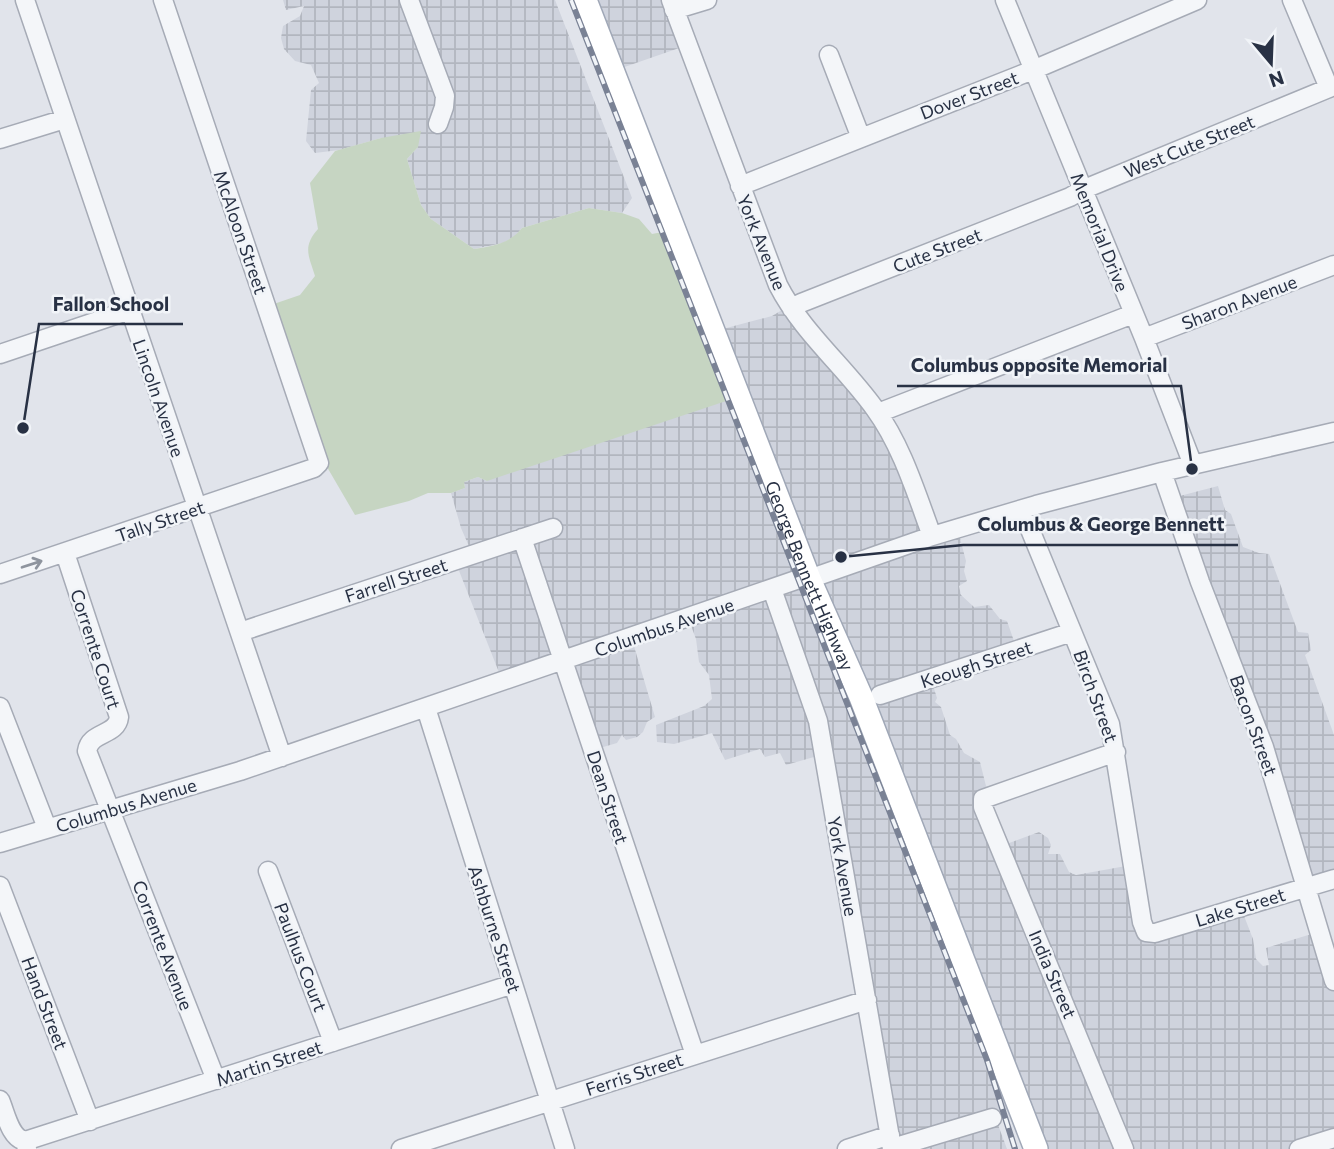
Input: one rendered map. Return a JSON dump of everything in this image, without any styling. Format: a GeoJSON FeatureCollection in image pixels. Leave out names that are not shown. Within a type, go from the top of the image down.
{"type":"FeatureCollection","features":[{"type":"Feature","properties":{"kind":"main road","name":"George Bennett Highway"},"geometry":{"type":"LineString","coordinates":[[585,0],[809,579],[861,697],[1036,1149]]}},
{"type":"Feature","properties":{"kind":"street","name":"Lincoln Avenue"},"geometry":{"type":"LineString","coordinates":[[25,0],[282,757]]}},
{"type":"Feature","properties":{"kind":"street","name":"McAloon Street"},"geometry":{"type":"LineString","coordinates":[[163,0],[319,463]]}},
{"type":"Feature","properties":{"kind":"street"},"geometry":{"type":"LineString","coordinates":[[409,0],[444,96],[444,107],[438,124]]}},
{"type":"Feature","properties":{"kind":"street"},"geometry":{"type":"LineString","coordinates":[[672,5],[707,0]]}},
{"type":"Feature","properties":{"kind":"street","name":"Memorial Drive"},"geometry":{"type":"LineString","coordinates":[[1004,0],[1144,338],[1193,466]]}},
{"type":"Feature","properties":{"kind":"street","name":"Dover Street"},"geometry":{"type":"LineString","coordinates":[[740,186],[1032,71],[1197,0]]}},
{"type":"Feature","properties":{"kind":"street"},"geometry":{"type":"LineString","coordinates":[[1292,0],[1332,87]]}},
{"type":"Feature","properties":{"kind":"street","name":"York Avenue"},"geometry":{"type":"LineString","coordinates":[[672,5],[778,285],[792,309],[878,413],[902,457],[932,536]]}},
{"type":"Feature","properties":{"kind":"street"},"geometry":{"type":"LineString","coordinates":[[829,55],[861,138]]}},
{"type":"Feature","properties":{"kind":"street","name":"West Cute Street"},"geometry":{"type":"LineString","coordinates":[[1082,190],[1332,87]]}},
{"type":"Feature","properties":{"kind":"street"},"geometry":{"type":"LineString","coordinates":[[0,139],[65,119]]}},
{"type":"Feature","properties":{"kind":"street","name":"Cute Street"},"geometry":{"type":"LineString","coordinates":[[792,309],[1082,190]]}},
{"type":"Feature","properties":{"kind":"street","name":"Sharon Avenue"},"geometry":{"type":"LineString","coordinates":[[1144,338],[1334,265]]}},
{"type":"Feature","properties":{"kind":"street"},"geometry":{"type":"LineString","coordinates":[[0,354],[130,310]]}},
{"type":"Feature","properties":{"kind":"street"},"geometry":{"type":"LineString","coordinates":[[878,413],[1133,314]]}},
{"type":"Feature","properties":{"kind":"street","name":"Columbus Avenue"},"geometry":{"type":"LineString","coordinates":[[0,843],[282,757],[799,579],[809,579],[932,536],[1162,472],[1334,432]]}},
{"type":"Feature","properties":{"kind":"street","name":"Tally Street"},"geometry":{"type":"LineString","coordinates":[[0,574],[314,468],[319,463]]}},
{"type":"Feature","properties":{"kind":"street","name":"Bacon Street"},"geometry":{"type":"LineString","coordinates":[[1162,472],[1200,582],[1264,747],[1334,981]]}},
{"type":"Feature","properties":{"kind":"street","name":"Birch Street"},"geometry":{"type":"LineString","coordinates":[[1022,510],[1111,724],[1142,922],[1146,932]]}},
{"type":"Feature","properties":{"kind":"street","name":"Farrell Street"},"geometry":{"type":"LineString","coordinates":[[240,632],[553,528]]}},
{"type":"Feature","properties":{"kind":"street","name":"Dean Street"},"geometry":{"type":"LineString","coordinates":[[522,538],[695,1055]]}},
{"type":"Feature","properties":{"kind":"street","name":"Corrente Court"},"geometry":{"type":"LineString","coordinates":[[65,553],[119,717],[113,728],[93,738],[87,751],[110,809]]}},
{"type":"Feature","properties":{"kind":"street","name":"York Avenue"},"geometry":{"type":"LineString","coordinates":[[772,589],[818,721],[892,1144]]}},
{"type":"Feature","properties":{"kind":"street","name":"Keough Street"},"geometry":{"type":"LineString","coordinates":[[880,695],[1072,632]]}},
{"type":"Feature","properties":{"kind":"street"},"geometry":{"type":"LineString","coordinates":[[0,707],[47,828]]}},
{"type":"Feature","properties":{"kind":"street","name":"Ashburne Street"},"geometry":{"type":"LineString","coordinates":[[426,708],[565,1149]]}},
{"type":"Feature","properties":{"kind":"street","name":"India Street"},"geometry":{"type":"LineString","coordinates":[[1116,752],[983,799],[1124,1149]]}},
{"type":"Feature","properties":{"kind":"street","name":"Corrente Avenue"},"geometry":{"type":"LineString","coordinates":[[110,809],[216,1080]]}},
{"type":"Feature","properties":{"kind":"street","name":"Paulhus Court"},"geometry":{"type":"LineString","coordinates":[[268,871],[333,1042]]}},
{"type":"Feature","properties":{"kind":"street","name":"Lake Street"},"geometry":{"type":"LineString","coordinates":[[1146,932],[1155,933],[1334,879]]}},
{"type":"Feature","properties":{"kind":"street","name":"Hand Street"},"geometry":{"type":"LineString","coordinates":[[0,886],[90,1121]]}},
{"type":"Feature","properties":{"kind":"street","name":"Martin Street"},"geometry":{"type":"LineString","coordinates":[[26,1145],[90,1121],[513,984]]}},
{"type":"Feature","properties":{"kind":"street","name":"Ferris Street"},"geometry":{"type":"LineString","coordinates":[[401,1149],[867,1000]]}},
{"type":"Feature","properties":{"kind":"street"},"geometry":{"type":"LineString","coordinates":[[0,1100],[14,1135],[26,1145]]}},
{"type":"Feature","properties":{"kind":"street"},"geometry":{"type":"LineString","coordinates":[[847,1149],[892,1144],[992,1118]]}},
{"type":"Feature","properties":{"kind":"street"},"geometry":{"type":"LineString","coordinates":[[1299,1149],[1334,1138]]}},
{"type":"Feature","properties":{"kind":"shaded area"},"geometry":{"type":"Polygon","coordinates":[[[283,0],[555,0],[632,198],[622,213],[589,208],[522,228],[503,243],[474,249],[431,219],[421,205],[407,159],[418,147],[381,138],[339,150],[315,153],[306,141],[311,90],[319,83],[311,65],[295,61],[284,49],[281,38],[283,26],[300,16],[304,6],[286,10],[283,0]]]}},
{"type":"Feature","properties":{"kind":"shaded area"},"geometry":{"type":"Polygon","coordinates":[[[585,0],[703,0],[675,9],[685,46],[613,71],[585,0]]]}},
{"type":"Feature","properties":{"kind":"shaded area"},"geometry":{"type":"Polygon","coordinates":[[[787,307],[872,408],[930,534],[957,527],[966,561],[964,571],[967,581],[959,586],[961,595],[974,607],[989,605],[1000,619],[1007,621],[1015,644],[929,673],[937,698],[935,702],[941,707],[950,735],[956,739],[964,753],[980,762],[1001,846],[1039,832],[1048,838],[1051,845],[1048,854],[1060,854],[1069,872],[1076,875],[1126,866],[1141,928],[1239,903],[1253,939],[1256,959],[1263,966],[1269,965],[1266,948],[1318,932],[1334,980],[1334,1136],[1292,1149],[1035,1149],[1014,1108],[994,1114],[1007,1149],[890,1149],[821,755],[786,765],[780,753],[765,757],[760,749],[725,760],[712,733],[674,744],[657,742],[656,725],[704,706],[712,699],[709,675],[699,662],[696,639],[687,615],[631,636],[655,717],[647,722],[643,732],[637,737],[626,740],[622,735],[617,743],[593,750],[560,659],[500,675],[454,558],[471,551],[451,493],[465,488],[464,482],[478,477],[487,481],[715,331],[772,316],[787,307]]]}},
{"type":"Feature","properties":{"kind":"shaded area"},"geometry":{"type":"Polygon","coordinates":[[[1218,486],[1225,510],[1231,514],[1243,547],[1269,554],[1298,632],[1308,633],[1311,650],[1305,655],[1334,735],[1334,874],[1304,882],[1172,498],[1218,486]]]}},
{"type":"Feature","properties":{"kind":"green space"},"geometry":{"type":"Polygon","coordinates":[[[421,131],[418,147],[407,159],[421,205],[431,219],[474,249],[506,241],[522,228],[589,208],[622,213],[639,219],[652,234],[673,230],[738,397],[487,481],[478,477],[464,482],[465,488],[451,493],[428,493],[409,501],[355,515],[313,443],[265,307],[300,295],[315,276],[308,247],[318,229],[310,183],[335,151],[381,138],[421,131]]]}},
{"type":"Feature","properties":{"kind":"railway"},"geometry":{"type":"LineString","coordinates":[[571,0],[987,1060],[1015,1149]]}},
{"type":"Feature","properties":{"kind":"place","name":"Fallon School"},"geometry":{"type":"Point","coordinates":[23,428]}},
{"type":"Feature","properties":{"kind":"place","name":"Columbus opposite Memorial"},"geometry":{"type":"Point","coordinates":[1192,469]}},
{"type":"Feature","properties":{"kind":"place","name":"Columbus & George Bennett"},"geometry":{"type":"Point","coordinates":[841,557]}}]}
